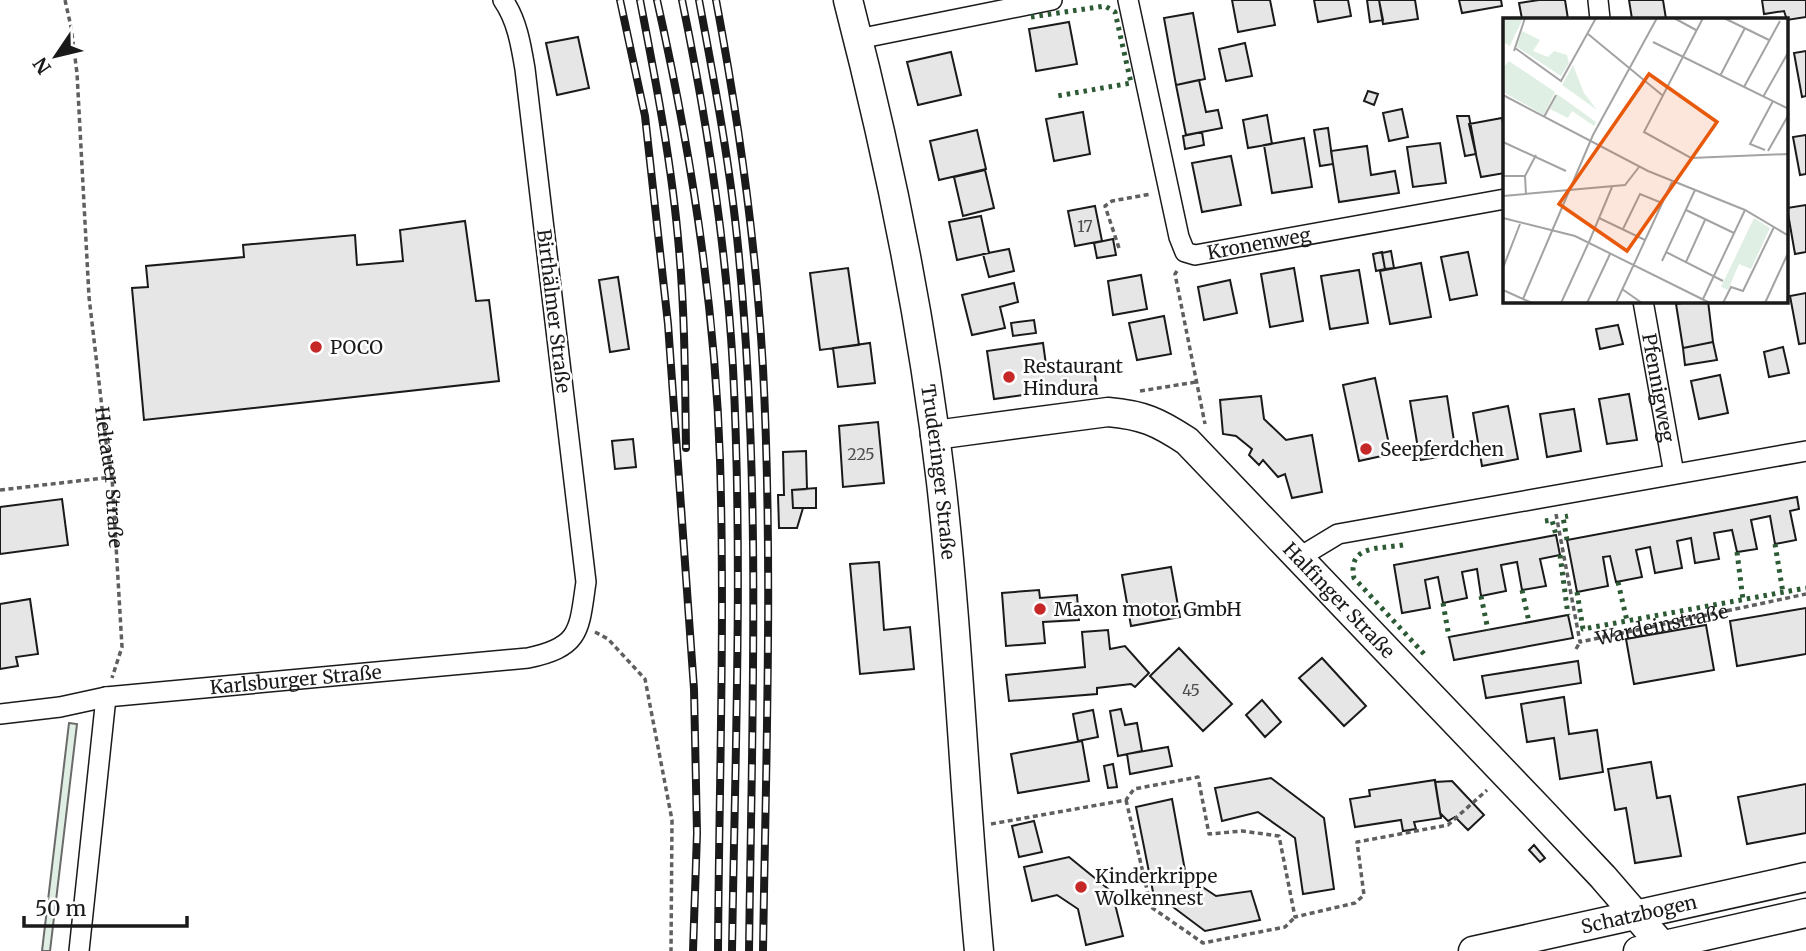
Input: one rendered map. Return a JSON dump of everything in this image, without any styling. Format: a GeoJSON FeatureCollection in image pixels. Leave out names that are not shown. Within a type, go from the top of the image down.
{"type":"FeatureCollection","features":[{"type":"Feature","properties":{"kind":"street","name":"Birthälmer Straße"},"geometry":{"type":"LineString","coordinates":[[503,0],[519,35],[525,69],[562,364],[586,582],[580,625]]}},
{"type":"Feature","properties":{"kind":"street","name":"Truderinger Straße"},"geometry":{"type":"LineString","coordinates":[[848,0],[900,230],[920,333],[935,435],[950,575],[979,951]]}},
{"type":"Feature","properties":{"kind":"street"},"geometry":{"type":"LineString","coordinates":[[858,39],[1052,0]]}},
{"type":"Feature","properties":{"kind":"street","name":"Kronenweg"},"geometry":{"type":"LineString","coordinates":[[1128,0],[1179,237],[1185,252],[1195,254],[1503,199]]}},
{"type":"Feature","properties":{"kind":"street"},"geometry":{"type":"LineString","coordinates":[[1598,0],[1600,18]]}},
{"type":"Feature","properties":{"kind":"street","name":"Pfennigweg"},"geometry":{"type":"LineString","coordinates":[[1643,303],[1674,474]]}},
{"type":"Feature","properties":{"kind":"street","name":"Halfinger Straße"},"geometry":{"type":"LineString","coordinates":[[935,435],[1108,412],[1129,414],[1157,422],[1187,441],[1537,807],[1635,915],[1656,949]]}},
{"type":"Feature","properties":{"kind":"street"},"geometry":{"type":"LineString","coordinates":[[1300,557],[1338,534],[1806,452]]}},
{"type":"Feature","properties":{"kind":"street","name":"Karlsburger Straße"},"geometry":{"type":"LineString","coordinates":[[0,714],[60,707],[106,696],[528,658],[552,653],[568,644],[580,625]]}},
{"type":"Feature","properties":{"kind":"street"},"geometry":{"type":"LineString","coordinates":[[79,951],[106,696]]}},
{"type":"Feature","properties":{"kind":"street","name":"Schatzbogen"},"geometry":{"type":"LineString","coordinates":[[1473,951],[1806,877]]}},
{"type":"Feature","properties":{"kind":"street","name":"Schatzbogen"},"geometry":{"type":"LineString","coordinates":[[1656,949],[1806,913]]}},
{"type":"Feature","properties":{"kind":"path","name":"Heltauer Straße"},"geometry":{"type":"LineString","coordinates":[[65,0],[77,73],[89,297],[112,477],[122,647],[106,696]]}},
{"type":"Feature","properties":{"kind":"path"},"geometry":{"type":"LineString","coordinates":[[1119,248],[1105,206],[1112,201],[1156,193]]}},
{"type":"Feature","properties":{"kind":"path"},"geometry":{"type":"LineString","coordinates":[[1177,269],[1175,274],[1208,438],[1199,452]]}},
{"type":"Feature","properties":{"kind":"path"},"geometry":{"type":"LineString","coordinates":[[1130,393],[1196,382]]}},
{"type":"Feature","properties":{"kind":"path"},"geometry":{"type":"LineString","coordinates":[[0,490],[112,477]]}},
{"type":"Feature","properties":{"kind":"path","name":"Wardeinstraße"},"geometry":{"type":"LineString","coordinates":[[1552,496],[1580,642],[1806,594]]}},
{"type":"Feature","properties":{"kind":"path"},"geometry":{"type":"LineString","coordinates":[[580,625],[608,639],[645,679],[672,820],[671,951]]}},
{"type":"Feature","properties":{"kind":"path"},"geometry":{"type":"LineString","coordinates":[[1576,649],[1580,642]]}},
{"type":"Feature","properties":{"kind":"path"},"geometry":{"type":"LineString","coordinates":[[990,824],[1126,800],[1135,789],[1198,777],[1209,834],[1242,831],[1279,836],[1295,917]]}},
{"type":"Feature","properties":{"kind":"path"},"geometry":{"type":"LineString","coordinates":[[1126,800],[1151,907],[1203,943],[1285,927],[1295,917],[1355,903],[1364,895],[1357,842],[1448,825],[1489,789]]}},
{"type":"Feature","properties":{"kind":"green space"},"geometry":{"type":"Polygon","coordinates":[[[69,723],[77,724],[50,951],[42,951],[69,723]]]}},
{"type":"Feature","properties":{"kind":"building"},"geometry":{"type":"Polygon","coordinates":[[[1232,0],[1270,0],[1275,25],[1238,32],[1232,0]]]}},
{"type":"Feature","properties":{"kind":"building"},"geometry":{"type":"Polygon","coordinates":[[[1314,0],[1348,0],[1351,16],[1318,22],[1314,0]]]}},
{"type":"Feature","properties":{"kind":"building"},"geometry":{"type":"Polygon","coordinates":[[[1367,0],[1379,0],[1383,20],[1370,22],[1367,0]]]}},
{"type":"Feature","properties":{"kind":"building"},"geometry":{"type":"Polygon","coordinates":[[[1379,0],[1415,0],[1418,19],[1383,24],[1379,0]]]}},
{"type":"Feature","properties":{"kind":"building"},"geometry":{"type":"Polygon","coordinates":[[[1459,0],[1501,0],[1502,6],[1462,13],[1459,0]]]}},
{"type":"Feature","properties":{"kind":"building"},"geometry":{"type":"Polygon","coordinates":[[[1565,0],[1568,18],[1522,18],[1519,3],[1565,0]]]}},
{"type":"Feature","properties":{"kind":"building"},"geometry":{"type":"Polygon","coordinates":[[[1629,0],[1663,0],[1666,18],[1632,18],[1629,0]]]}},
{"type":"Feature","properties":{"kind":"building"},"geometry":{"type":"Polygon","coordinates":[[[1762,0],[1806,0],[1806,17],[1788,20],[1784,11],[1764,14],[1762,0]]]}},
{"type":"Feature","properties":{"kind":"building"},"geometry":{"type":"Polygon","coordinates":[[[1193,13],[1205,79],[1176,85],[1164,18],[1193,13]]]}},
{"type":"Feature","properties":{"kind":"building"},"geometry":{"type":"Polygon","coordinates":[[[1069,22],[1077,64],[1036,71],[1029,29],[1069,22]]]}},
{"type":"Feature","properties":{"kind":"building"},"geometry":{"type":"Polygon","coordinates":[[[578,37],[589,88],[557,95],[546,43],[578,37]]]}},
{"type":"Feature","properties":{"kind":"building"},"geometry":{"type":"Polygon","coordinates":[[[1245,43],[1252,76],[1226,81],[1219,49],[1245,43]]]}},
{"type":"Feature","properties":{"kind":"building"},"geometry":{"type":"Polygon","coordinates":[[[1806,51],[1806,96],[1802,97],[1794,53],[1806,51]]]}},
{"type":"Feature","properties":{"kind":"building"},"geometry":{"type":"Polygon","coordinates":[[[951,52],[961,95],[918,105],[907,62],[951,52]]]}},
{"type":"Feature","properties":{"kind":"building"},"geometry":{"type":"Polygon","coordinates":[[[1199,80],[1206,112],[1218,110],[1222,128],[1186,135],[1176,85],[1199,80]]]}},
{"type":"Feature","properties":{"kind":"building"},"geometry":{"type":"Polygon","coordinates":[[[1368,91],[1378,94],[1374,105],[1364,101],[1368,91]]]}},
{"type":"Feature","properties":{"kind":"building"},"geometry":{"type":"Polygon","coordinates":[[[1402,109],[1408,137],[1389,141],[1383,113],[1402,109]]]}},
{"type":"Feature","properties":{"kind":"building"},"geometry":{"type":"Polygon","coordinates":[[[1083,112],[1090,154],[1054,161],[1046,119],[1083,112]]]}},
{"type":"Feature","properties":{"kind":"building"},"geometry":{"type":"Polygon","coordinates":[[[1267,115],[1272,144],[1248,148],[1243,120],[1267,115]]]}},
{"type":"Feature","properties":{"kind":"building"},"geometry":{"type":"Polygon","coordinates":[[[1457,116],[1469,116],[1476,154],[1465,156],[1457,116]]]}},
{"type":"Feature","properties":{"kind":"building"},"geometry":{"type":"Polygon","coordinates":[[[1502,118],[1503,173],[1481,177],[1469,124],[1502,118]]]}},
{"type":"Feature","properties":{"kind":"building"},"geometry":{"type":"Polygon","coordinates":[[[1328,128],[1333,164],[1320,166],[1314,130],[1328,128]]]}},
{"type":"Feature","properties":{"kind":"building"},"geometry":{"type":"Polygon","coordinates":[[[977,130],[986,169],[939,180],[930,141],[977,130]]]}},
{"type":"Feature","properties":{"kind":"building"},"geometry":{"type":"Polygon","coordinates":[[[1202,132],[1204,145],[1185,149],[1183,136],[1202,132]]]}},
{"type":"Feature","properties":{"kind":"building"},"geometry":{"type":"Polygon","coordinates":[[[1806,135],[1806,174],[1800,175],[1793,137],[1806,135]]]}},
{"type":"Feature","properties":{"kind":"building"},"geometry":{"type":"Polygon","coordinates":[[[1304,138],[1312,187],[1272,193],[1264,145],[1304,138]]]}},
{"type":"Feature","properties":{"kind":"building"},"geometry":{"type":"Polygon","coordinates":[[[1440,143],[1446,183],[1413,187],[1407,147],[1440,143]]]}},
{"type":"Feature","properties":{"kind":"building"},"geometry":{"type":"Polygon","coordinates":[[[1367,146],[1371,175],[1395,171],[1399,193],[1339,202],[1331,151],[1367,146]]]}},
{"type":"Feature","properties":{"kind":"building"},"geometry":{"type":"Polygon","coordinates":[[[1231,156],[1241,205],[1202,212],[1192,163],[1231,156]]]}},
{"type":"Feature","properties":{"kind":"building"},"geometry":{"type":"Polygon","coordinates":[[[985,170],[994,208],[963,216],[954,177],[985,170]]]}},
{"type":"Feature","properties":{"kind":"building"},"geometry":{"type":"Polygon","coordinates":[[[1806,205],[1806,252],[1795,254],[1788,208],[1806,205]]]}},
{"type":"Feature","properties":{"kind":"building"},"geometry":{"type":"Polygon","coordinates":[[[1095,206],[1102,241],[1075,246],[1068,211],[1095,206]]]}},
{"type":"Feature","properties":{"kind":"building"},"geometry":{"type":"Polygon","coordinates":[[[981,216],[989,253],[957,260],[949,222],[981,216]]]}},
{"type":"Feature","properties":{"kind":"building","name":"POCO"},"geometry":{"type":"Polygon","coordinates":[[[465,221],[476,301],[489,300],[499,381],[144,420],[132,288],[148,287],[146,266],[244,257],[243,245],[355,235],[357,265],[403,261],[400,230],[465,221]]]}},
{"type":"Feature","properties":{"kind":"building"},"geometry":{"type":"Polygon","coordinates":[[[1113,239],[1116,255],[1097,258],[1094,243],[1113,239]]]}},
{"type":"Feature","properties":{"kind":"building"},"geometry":{"type":"Polygon","coordinates":[[[1009,249],[1014,271],[989,277],[983,254],[1009,249]]]}},
{"type":"Feature","properties":{"kind":"building"},"geometry":{"type":"Polygon","coordinates":[[[1391,251],[1394,268],[1385,269],[1382,253],[1391,251]]]}},
{"type":"Feature","properties":{"kind":"building"},"geometry":{"type":"Polygon","coordinates":[[[1382,252],[1385,269],[1376,271],[1373,254],[1382,252]]]}},
{"type":"Feature","properties":{"kind":"building"},"geometry":{"type":"Polygon","coordinates":[[[1468,252],[1477,295],[1450,300],[1441,257],[1468,252]]]}},
{"type":"Feature","properties":{"kind":"building"},"geometry":{"type":"Polygon","coordinates":[[[1421,263],[1431,317],[1390,324],[1380,271],[1421,263]]]}},
{"type":"Feature","properties":{"kind":"building"},"geometry":{"type":"Polygon","coordinates":[[[848,268],[859,345],[820,350],[810,273],[848,268]]]}},
{"type":"Feature","properties":{"kind":"building"},"geometry":{"type":"Polygon","coordinates":[[[1294,268],[1303,321],[1270,327],[1261,274],[1294,268]]]}},
{"type":"Feature","properties":{"kind":"building"},"geometry":{"type":"Polygon","coordinates":[[[1359,270],[1368,323],[1330,329],[1321,276],[1359,270]]]}},
{"type":"Feature","properties":{"kind":"building"},"geometry":{"type":"Polygon","coordinates":[[[1141,275],[1147,309],[1113,315],[1108,281],[1141,275]]]}},
{"type":"Feature","properties":{"kind":"building"},"geometry":{"type":"Polygon","coordinates":[[[618,277],[629,349],[610,352],[599,280],[618,277]]]}},
{"type":"Feature","properties":{"kind":"building"},"geometry":{"type":"Polygon","coordinates":[[[1230,280],[1237,313],[1204,320],[1198,287],[1230,280]]]}},
{"type":"Feature","properties":{"kind":"building"},"geometry":{"type":"Polygon","coordinates":[[[1014,283],[1018,302],[1000,307],[1005,328],[972,335],[962,295],[1014,283]]]}},
{"type":"Feature","properties":{"kind":"building"},"geometry":{"type":"Polygon","coordinates":[[[1806,293],[1806,343],[1799,344],[1790,296],[1806,293]]]}},
{"type":"Feature","properties":{"kind":"building"},"geometry":{"type":"Polygon","coordinates":[[[1708,303],[1713,342],[1683,348],[1676,304],[1708,303]]]}},
{"type":"Feature","properties":{"kind":"building"},"geometry":{"type":"Polygon","coordinates":[[[1164,316],[1171,354],[1137,360],[1129,323],[1164,316]]]}},
{"type":"Feature","properties":{"kind":"building"},"geometry":{"type":"Polygon","coordinates":[[[1034,320],[1036,333],[1013,336],[1011,323],[1034,320]]]}},
{"type":"Feature","properties":{"kind":"building"},"geometry":{"type":"Polygon","coordinates":[[[1618,325],[1623,344],[1600,349],[1596,329],[1618,325]]]}},
{"type":"Feature","properties":{"kind":"building"},"geometry":{"type":"Polygon","coordinates":[[[1713,342],[1717,360],[1685,365],[1683,348],[1713,342]]]}},
{"type":"Feature","properties":{"kind":"building"},"geometry":{"type":"Polygon","coordinates":[[[870,343],[875,383],[838,387],[833,348],[870,343]]]}},
{"type":"Feature","properties":{"kind":"building"},"geometry":{"type":"Polygon","coordinates":[[[1043,343],[1047,372],[1094,365],[1096,385],[994,399],[987,351],[1043,343]]]}},
{"type":"Feature","properties":{"kind":"building"},"geometry":{"type":"Polygon","coordinates":[[[1783,347],[1789,373],[1769,377],[1764,352],[1783,347]]]}},
{"type":"Feature","properties":{"kind":"building"},"geometry":{"type":"Polygon","coordinates":[[[1720,375],[1728,413],[1699,419],[1691,381],[1720,375]]]}},
{"type":"Feature","properties":{"kind":"building"},"geometry":{"type":"Polygon","coordinates":[[[1375,378],[1391,454],[1359,461],[1343,385],[1375,378]]]}},
{"type":"Feature","properties":{"kind":"building"},"geometry":{"type":"Polygon","coordinates":[[[1629,394],[1637,440],[1607,444],[1599,399],[1629,394]]]}},
{"type":"Feature","properties":{"kind":"building"},"geometry":{"type":"Polygon","coordinates":[[[1261,396],[1264,419],[1286,440],[1312,435],[1322,492],[1292,498],[1285,474],[1278,477],[1263,460],[1259,465],[1249,455],[1252,449],[1236,436],[1223,434],[1220,400],[1261,396]]]}},
{"type":"Feature","properties":{"kind":"building"},"geometry":{"type":"Polygon","coordinates":[[[1447,396],[1456,454],[1420,460],[1410,401],[1447,396]]]}},
{"type":"Feature","properties":{"kind":"building"},"geometry":{"type":"Polygon","coordinates":[[[1508,406],[1518,459],[1482,466],[1473,413],[1508,406]]]}},
{"type":"Feature","properties":{"kind":"building"},"geometry":{"type":"Polygon","coordinates":[[[1574,409],[1581,451],[1547,457],[1540,414],[1574,409]]]}},
{"type":"Feature","properties":{"kind":"building"},"geometry":{"type":"Polygon","coordinates":[[[878,422],[884,483],[843,487],[839,426],[878,422]]]}},
{"type":"Feature","properties":{"kind":"building"},"geometry":{"type":"Polygon","coordinates":[[[633,439],[636,467],[615,469],[612,441],[633,439]]]}},
{"type":"Feature","properties":{"kind":"building"},"geometry":{"type":"Polygon","coordinates":[[[806,451],[807,489],[792,490],[793,508],[803,508],[797,528],[779,528],[778,495],[784,495],[783,452],[806,451]]]}},
{"type":"Feature","properties":{"kind":"building"},"geometry":{"type":"Polygon","coordinates":[[[816,488],[816,508],[793,508],[792,490],[816,488]]]}},
{"type":"Feature","properties":{"kind":"building"},"geometry":{"type":"Polygon","coordinates":[[[1797,497],[1799,509],[1790,511],[1796,540],[1775,544],[1770,516],[1751,520],[1757,549],[1737,552],[1732,530],[1714,533],[1719,559],[1695,563],[1691,538],[1677,541],[1682,568],[1655,573],[1650,547],[1636,550],[1642,577],[1616,582],[1610,556],[1603,557],[1608,586],[1577,592],[1567,540],[1797,497]]]}},
{"type":"Feature","properties":{"kind":"building"},"geometry":{"type":"Polygon","coordinates":[[[62,499],[68,545],[0,554],[0,507],[62,499]]]}},
{"type":"Feature","properties":{"kind":"building"},"geometry":{"type":"Polygon","coordinates":[[[1556,535],[1560,555],[1540,559],[1546,586],[1522,590],[1517,562],[1501,565],[1506,591],[1481,596],[1477,569],[1462,572],[1467,598],[1443,603],[1438,577],[1425,580],[1430,608],[1402,613],[1394,565],[1556,535]]]}},
{"type":"Feature","properties":{"kind":"building"},"geometry":{"type":"Polygon","coordinates":[[[879,562],[884,630],[910,627],[914,669],[860,674],[850,564],[879,562]]]}},
{"type":"Feature","properties":{"kind":"building"},"geometry":{"type":"Polygon","coordinates":[[[1171,567],[1180,617],[1131,626],[1122,575],[1171,567]]]}},
{"type":"Feature","properties":{"kind":"building","name":"Maxon motor GmbH"},"geometry":{"type":"Polygon","coordinates":[[[1039,590],[1040,598],[1077,595],[1079,620],[1043,622],[1045,643],[1006,646],[1002,593],[1039,590]]]}},
{"type":"Feature","properties":{"kind":"building"},"geometry":{"type":"Polygon","coordinates":[[[30,599],[38,654],[16,657],[18,666],[0,669],[0,604],[30,599]]]}},
{"type":"Feature","properties":{"kind":"building"},"geometry":{"type":"Polygon","coordinates":[[[1806,608],[1806,654],[1737,666],[1730,621],[1806,608]]]}},
{"type":"Feature","properties":{"kind":"building"},"geometry":{"type":"Polygon","coordinates":[[[1568,615],[1573,638],[1454,660],[1449,637],[1568,615]]]}},
{"type":"Feature","properties":{"kind":"building"},"geometry":{"type":"Polygon","coordinates":[[[1706,625],[1714,670],[1634,684],[1626,639],[1706,625]]]}},
{"type":"Feature","properties":{"kind":"building"},"geometry":{"type":"Polygon","coordinates":[[[1108,630],[1110,649],[1125,646],[1149,673],[1135,687],[1131,684],[1097,688],[1097,694],[1009,701],[1006,675],[1085,667],[1082,632],[1108,630]]]}},
{"type":"Feature","properties":{"kind":"building"},"geometry":{"type":"Polygon","coordinates":[[[1179,648],[1232,704],[1203,731],[1150,676],[1179,648]]]}},
{"type":"Feature","properties":{"kind":"building"},"geometry":{"type":"Polygon","coordinates":[[[1322,658],[1366,706],[1344,726],[1299,678],[1322,658]]]}},
{"type":"Feature","properties":{"kind":"building"},"geometry":{"type":"Polygon","coordinates":[[[1578,661],[1581,683],[1486,698],[1482,676],[1578,661]]]}},
{"type":"Feature","properties":{"kind":"building"},"geometry":{"type":"Polygon","coordinates":[[[1564,697],[1569,734],[1597,730],[1603,772],[1560,779],[1554,738],[1527,742],[1521,704],[1564,697]]]}},
{"type":"Feature","properties":{"kind":"building"},"geometry":{"type":"Polygon","coordinates":[[[1262,700],[1281,722],[1265,737],[1246,715],[1262,700]]]}},
{"type":"Feature","properties":{"kind":"building"},"geometry":{"type":"Polygon","coordinates":[[[1121,709],[1125,725],[1137,723],[1142,751],[1118,756],[1110,711],[1121,709]]]}},
{"type":"Feature","properties":{"kind":"building"},"geometry":{"type":"Polygon","coordinates":[[[1093,710],[1098,737],[1078,741],[1073,714],[1093,710]]]}},
{"type":"Feature","properties":{"kind":"building"},"geometry":{"type":"Polygon","coordinates":[[[1082,741],[1089,781],[1018,793],[1011,754],[1082,741]]]}},
{"type":"Feature","properties":{"kind":"building"},"geometry":{"type":"Polygon","coordinates":[[[1168,747],[1172,766],[1130,774],[1127,754],[1168,747]]]}},
{"type":"Feature","properties":{"kind":"building"},"geometry":{"type":"Polygon","coordinates":[[[1651,762],[1657,798],[1670,796],[1681,856],[1635,863],[1626,808],[1615,810],[1608,769],[1651,762]]]}},
{"type":"Feature","properties":{"kind":"building"},"geometry":{"type":"Polygon","coordinates":[[[1113,764],[1117,787],[1108,788],[1104,766],[1113,764]]]}},
{"type":"Feature","properties":{"kind":"building"},"geometry":{"type":"Polygon","coordinates":[[[1271,778],[1324,818],[1334,889],[1303,894],[1295,838],[1258,812],[1222,821],[1215,788],[1271,778]]]}},
{"type":"Feature","properties":{"kind":"building"},"geometry":{"type":"Polygon","coordinates":[[[1435,780],[1441,818],[1414,822],[1416,829],[1403,831],[1401,820],[1355,827],[1350,799],[1370,796],[1369,790],[1435,780]]]}},
{"type":"Feature","properties":{"kind":"building"},"geometry":{"type":"Polygon","coordinates":[[[1452,781],[1484,815],[1468,830],[1455,817],[1448,821],[1440,813],[1435,782],[1452,781]]]}},
{"type":"Feature","properties":{"kind":"building"},"geometry":{"type":"Polygon","coordinates":[[[1806,784],[1806,833],[1747,844],[1738,797],[1806,784]]]}},
{"type":"Feature","properties":{"kind":"building"},"geometry":{"type":"Polygon","coordinates":[[[1172,799],[1186,876],[1216,896],[1251,891],[1260,920],[1205,931],[1153,892],[1136,807],[1172,799]]]}},
{"type":"Feature","properties":{"kind":"building"},"geometry":{"type":"Polygon","coordinates":[[[1034,821],[1042,852],[1019,857],[1012,826],[1034,821]]]}},
{"type":"Feature","properties":{"kind":"building"},"geometry":{"type":"Polygon","coordinates":[[[1534,845],[1545,858],[1540,862],[1529,850],[1534,845]]]}},
{"type":"Feature","properties":{"kind":"building"},"geometry":{"type":"Polygon","coordinates":[[[1069,857],[1112,892],[1123,936],[1086,945],[1078,909],[1057,895],[1032,901],[1024,867],[1069,857]]]}},
{"type":"Feature","properties":{"kind":"railway"},"geometry":{"type":"LineString","coordinates":[[620,0],[645,116],[668,324],[694,689],[697,833],[693,951]]}},
{"type":"Feature","properties":{"kind":"railway"},"geometry":{"type":"LineString","coordinates":[[640,0],[663,124],[676,218],[684,324],[686,448]]}},
{"type":"Feature","properties":{"kind":"railway"},"geometry":{"type":"LineString","coordinates":[[657,0],[691,171],[707,286],[717,402],[722,582],[718,951]]}},
{"type":"Feature","properties":{"kind":"railway"},"geometry":{"type":"LineString","coordinates":[[682,0],[714,183],[726,275],[733,368],[738,586],[732,951]]}},
{"type":"Feature","properties":{"kind":"railway"},"geometry":{"type":"LineString","coordinates":[[699,0],[732,192],[746,343],[753,517],[749,951]]}},
{"type":"Feature","properties":{"kind":"railway"},"geometry":{"type":"LineString","coordinates":[[716,0],[746,183],[763,368],[768,514],[763,951]]}},
{"type":"Feature","properties":{"kind":"hedge"},"geometry":{"type":"LineString","coordinates":[[1031,17],[1105,6],[1115,12],[1131,83],[1057,96]]}},
{"type":"Feature","properties":{"kind":"hedge"},"geometry":{"type":"LineString","coordinates":[[1567,540],[1563,517],[1568,516]]}},
{"type":"Feature","properties":{"kind":"hedge"},"geometry":{"type":"LineString","coordinates":[[1545,521],[1552,520],[1556,535]]}},
{"type":"Feature","properties":{"kind":"hedge"},"geometry":{"type":"LineString","coordinates":[[1775,544],[1783,593]]}},
{"type":"Feature","properties":{"kind":"hedge"},"geometry":{"type":"LineString","coordinates":[[1403,545],[1375,548],[1360,554],[1355,559],[1354,578],[1425,655]]}},
{"type":"Feature","properties":{"kind":"hedge"},"geometry":{"type":"LineString","coordinates":[[1737,552],[1743,600]]}},
{"type":"Feature","properties":{"kind":"hedge"},"geometry":{"type":"LineString","coordinates":[[1560,555],[1568,615]]}},
{"type":"Feature","properties":{"kind":"hedge"},"geometry":{"type":"LineString","coordinates":[[1618,582],[1627,621]]}},
{"type":"Feature","properties":{"kind":"hedge"},"geometry":{"type":"LineString","coordinates":[[1577,592],[1583,629],[1806,588]]}},
{"type":"Feature","properties":{"kind":"hedge"},"geometry":{"type":"LineString","coordinates":[[1522,590],[1529,622]]}},
{"type":"Feature","properties":{"kind":"hedge"},"geometry":{"type":"LineString","coordinates":[[1481,596],[1488,630]]}},
{"type":"Feature","properties":{"kind":"hedge"},"geometry":{"type":"LineString","coordinates":[[1443,603],[1449,637]]}},
{"type":"Feature","properties":{"kind":"place","name":"POCO"},"geometry":{"type":"Point","coordinates":[316,347]}},
{"type":"Feature","properties":{"kind":"place","name":"Restaurant Hindura"},"geometry":{"type":"Point","coordinates":[1009,377]}},
{"type":"Feature","properties":{"kind":"place","name":"Seepferdchen"},"geometry":{"type":"Point","coordinates":[1366,449]}},
{"type":"Feature","properties":{"kind":"place","name":"Maxon motor GmbH"},"geometry":{"type":"Point","coordinates":[1040,609]}},
{"type":"Feature","properties":{"kind":"place","name":"Kinderkrippe Wolkennest"},"geometry":{"type":"Point","coordinates":[1081,887]}}]}
